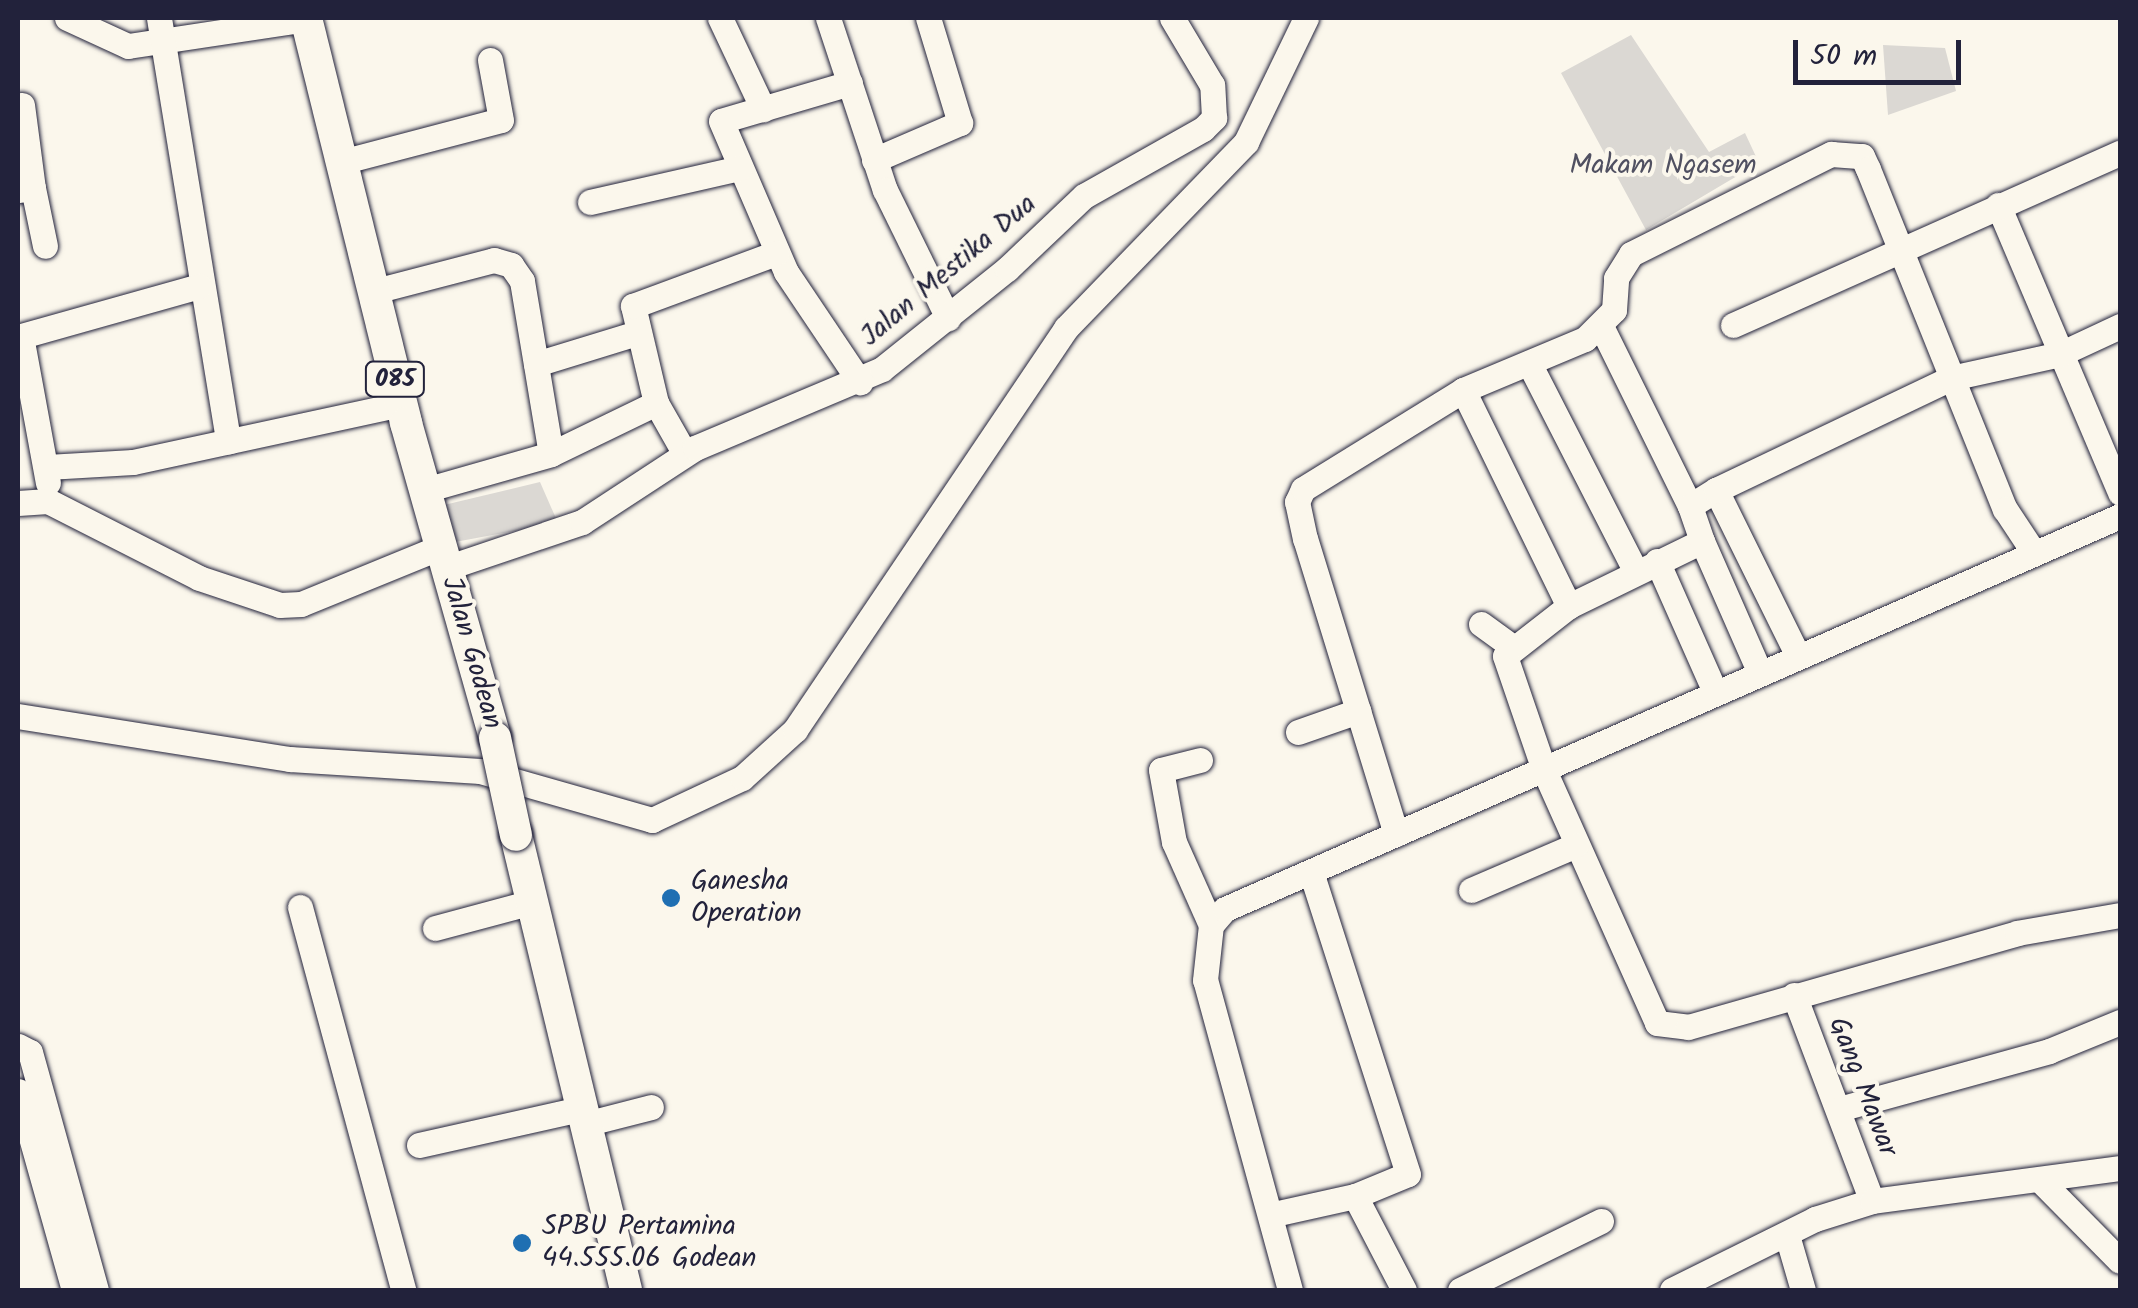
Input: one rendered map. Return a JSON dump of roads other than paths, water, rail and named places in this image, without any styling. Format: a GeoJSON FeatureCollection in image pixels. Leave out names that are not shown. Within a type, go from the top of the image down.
{"type":"FeatureCollection","features":[{"type":"Feature","properties":{"kind":"main road","name":"Jalan Godean"},"geometry":{"type":"LineString","coordinates":[[306,18],[401,404],[495,738],[626,1290]]}},
{"type":"Feature","properties":{"kind":"street"},"geometry":{"type":"LineString","coordinates":[[66,18],[128,46],[164,44],[306,18]]}},
{"type":"Feature","properties":{"kind":"street"},"geometry":{"type":"LineString","coordinates":[[159,18],[199,286],[228,441]]}},
{"type":"Feature","properties":{"kind":"street"},"geometry":{"type":"LineString","coordinates":[[720,18],[763,110]]}},
{"type":"Feature","properties":{"kind":"street"},"geometry":{"type":"LineString","coordinates":[[828,18],[874,160],[948,318]]}},
{"type":"Feature","properties":{"kind":"street"},"geometry":{"type":"LineString","coordinates":[[874,160],[960,123],[928,18]]}},
{"type":"Feature","properties":{"kind":"street","name":"Jalan Mestika Dua"},"geometry":{"type":"LineString","coordinates":[[48,487],[199,578],[280,605],[301,604],[444,557],[582,522],[685,454],[860,382],[948,318],[1084,196],[1214,118],[1212,85],[1172,18]]}},
{"type":"Feature","properties":{"kind":"street"},"geometry":{"type":"LineString","coordinates":[[18,716],[290,758],[480,771],[652,820],[742,778],[795,730],[1066,328],[1246,142],[1306,18]]}},
{"type":"Feature","properties":{"kind":"street"},"geometry":{"type":"LineString","coordinates":[[342,162],[501,120],[490,60]]}},
{"type":"Feature","properties":{"kind":"street"},"geometry":{"type":"LineString","coordinates":[[850,83],[721,122],[776,253],[860,382]]}},
{"type":"Feature","properties":{"kind":"street"},"geometry":{"type":"LineString","coordinates":[[19,98],[25,189],[46,246]]}},
{"type":"Feature","properties":{"kind":"street"},"geometry":{"type":"LineString","coordinates":[[1733,325],[1903,246],[2120,153]]}},
{"type":"Feature","properties":{"kind":"street"},"geometry":{"type":"LineString","coordinates":[[1396,834],[1297,502],[1304,488],[1463,390],[1529,363],[1602,326],[1614,310],[1616,278],[1631,254],[1831,154],[1862,156],[1903,246],[1951,378],[2006,509],[2034,553]]}},
{"type":"Feature","properties":{"kind":"street"},"geometry":{"type":"LineString","coordinates":[[590,202],[740,168]]}},
{"type":"Feature","properties":{"kind":"street"},"geometry":{"type":"LineString","coordinates":[[1998,205],[2120,493]]}},
{"type":"Feature","properties":{"kind":"street"},"geometry":{"type":"LineString","coordinates":[[685,454],[656,402],[633,306],[776,253]]}},
{"type":"Feature","properties":{"kind":"street"},"geometry":{"type":"LineString","coordinates":[[374,291],[504,261],[522,282],[551,454]]}},
{"type":"Feature","properties":{"kind":"street"},"geometry":{"type":"LineString","coordinates":[[48,487],[19,337],[199,286]]}},
{"type":"Feature","properties":{"kind":"street"},"geometry":{"type":"LineString","coordinates":[[1602,326],[1690,506],[1760,671]]}},
{"type":"Feature","properties":{"kind":"street"},"geometry":{"type":"LineString","coordinates":[[1690,506],[1951,378],[2060,354],[2120,326]]}},
{"type":"Feature","properties":{"kind":"street"},"geometry":{"type":"LineString","coordinates":[[536,364],[638,333]]}},
{"type":"Feature","properties":{"kind":"street"},"geometry":{"type":"LineString","coordinates":[[1529,363],[1715,692]]}},
{"type":"Feature","properties":{"kind":"street"},"geometry":{"type":"LineString","coordinates":[[1463,390],[1569,606]]}},
{"type":"Feature","properties":{"kind":"street"},"geometry":{"type":"LineString","coordinates":[[425,490],[551,454],[656,402]]}},
{"type":"Feature","properties":{"kind":"street"},"geometry":{"type":"LineString","coordinates":[[18,503],[48,487],[132,462],[401,404]]}},
{"type":"Feature","properties":{"kind":"street"},"geometry":{"type":"LineString","coordinates":[[1716,490],[1797,654]]}},
{"type":"Feature","properties":{"kind":"street"},"geometry":{"type":"LineString","coordinates":[[1211,924],[1240,900],[2120,516]]}},
{"type":"Feature","properties":{"kind":"street"},"geometry":{"type":"LineString","coordinates":[[1702,541],[1569,606],[1511,646],[1505,656],[1544,770],[1656,1023],[1670,1030],[1688,1027],[2017,933],[2120,915]]}},
{"type":"Feature","properties":{"kind":"street"},"geometry":{"type":"LineString","coordinates":[[1482,624],[1511,646]]}},
{"type":"Feature","properties":{"kind":"street"},"geometry":{"type":"LineString","coordinates":[[1298,732],[1358,711]]}},
{"type":"Feature","properties":{"kind":"street"},"geometry":{"type":"LineString","coordinates":[[1200,760],[1161,770],[1174,842],[1211,924],[1205,980],[1274,1214],[1290,1290]]}},
{"type":"Feature","properties":{"kind":"street"},"geometry":{"type":"LineString","coordinates":[[1471,890],[1576,846]]}},
{"type":"Feature","properties":{"kind":"street"},"geometry":{"type":"LineString","coordinates":[[1274,1214],[1355,1196],[1404,1179],[1408,1165],[1311,872]]}},
{"type":"Feature","properties":{"kind":"street"},"geometry":{"type":"LineString","coordinates":[[435,928],[532,902]]}},
{"type":"Feature","properties":{"kind":"street"},"geometry":{"type":"LineString","coordinates":[[300,907],[404,1290]]}},
{"type":"Feature","properties":{"kind":"street","name":"Gang Mawar"},"geometry":{"type":"LineString","coordinates":[[1794,995],[1872,1201]]}},
{"type":"Feature","properties":{"kind":"street"},"geometry":{"type":"LineString","coordinates":[[1839,1109],[2031,1056],[2120,1022]]}},
{"type":"Feature","properties":{"kind":"street"},"geometry":{"type":"LineString","coordinates":[[18,1046],[30,1052],[96,1290]]}},
{"type":"Feature","properties":{"kind":"street"},"geometry":{"type":"LineString","coordinates":[[18,1091],[74,1290]]}},
{"type":"Feature","properties":{"kind":"street"},"geometry":{"type":"LineString","coordinates":[[419,1145],[651,1108]]}},
{"type":"Feature","properties":{"kind":"street"},"geometry":{"type":"LineString","coordinates":[[1672,1290],[1815,1219],[1872,1201],[2120,1168]]}},
{"type":"Feature","properties":{"kind":"street"},"geometry":{"type":"LineString","coordinates":[[2041,1181],[2120,1260]]}},
{"type":"Feature","properties":{"kind":"street"},"geometry":{"type":"LineString","coordinates":[[1355,1196],[1404,1290]]}},
{"type":"Feature","properties":{"kind":"street"},"geometry":{"type":"LineString","coordinates":[[1460,1290],[1601,1221]]}},
{"type":"Feature","properties":{"kind":"street"},"geometry":{"type":"LineString","coordinates":[[1786,1236],[1804,1290]]}},
{"type":"Feature","properties":{"kind":"place","name":"Ganesha Operation"},"geometry":{"type":"Point","coordinates":[671,898]}},
{"type":"Feature","properties":{"kind":"place","name":"SPBU Pertamina 44.555.06 Godean"},"geometry":{"type":"Point","coordinates":[522,1243]}},
{"type":"Feature","properties":{"kind":"park label","name":"Makam Ngasem"},"geometry":{"type":"Point","coordinates":[1663,166]}}]}
